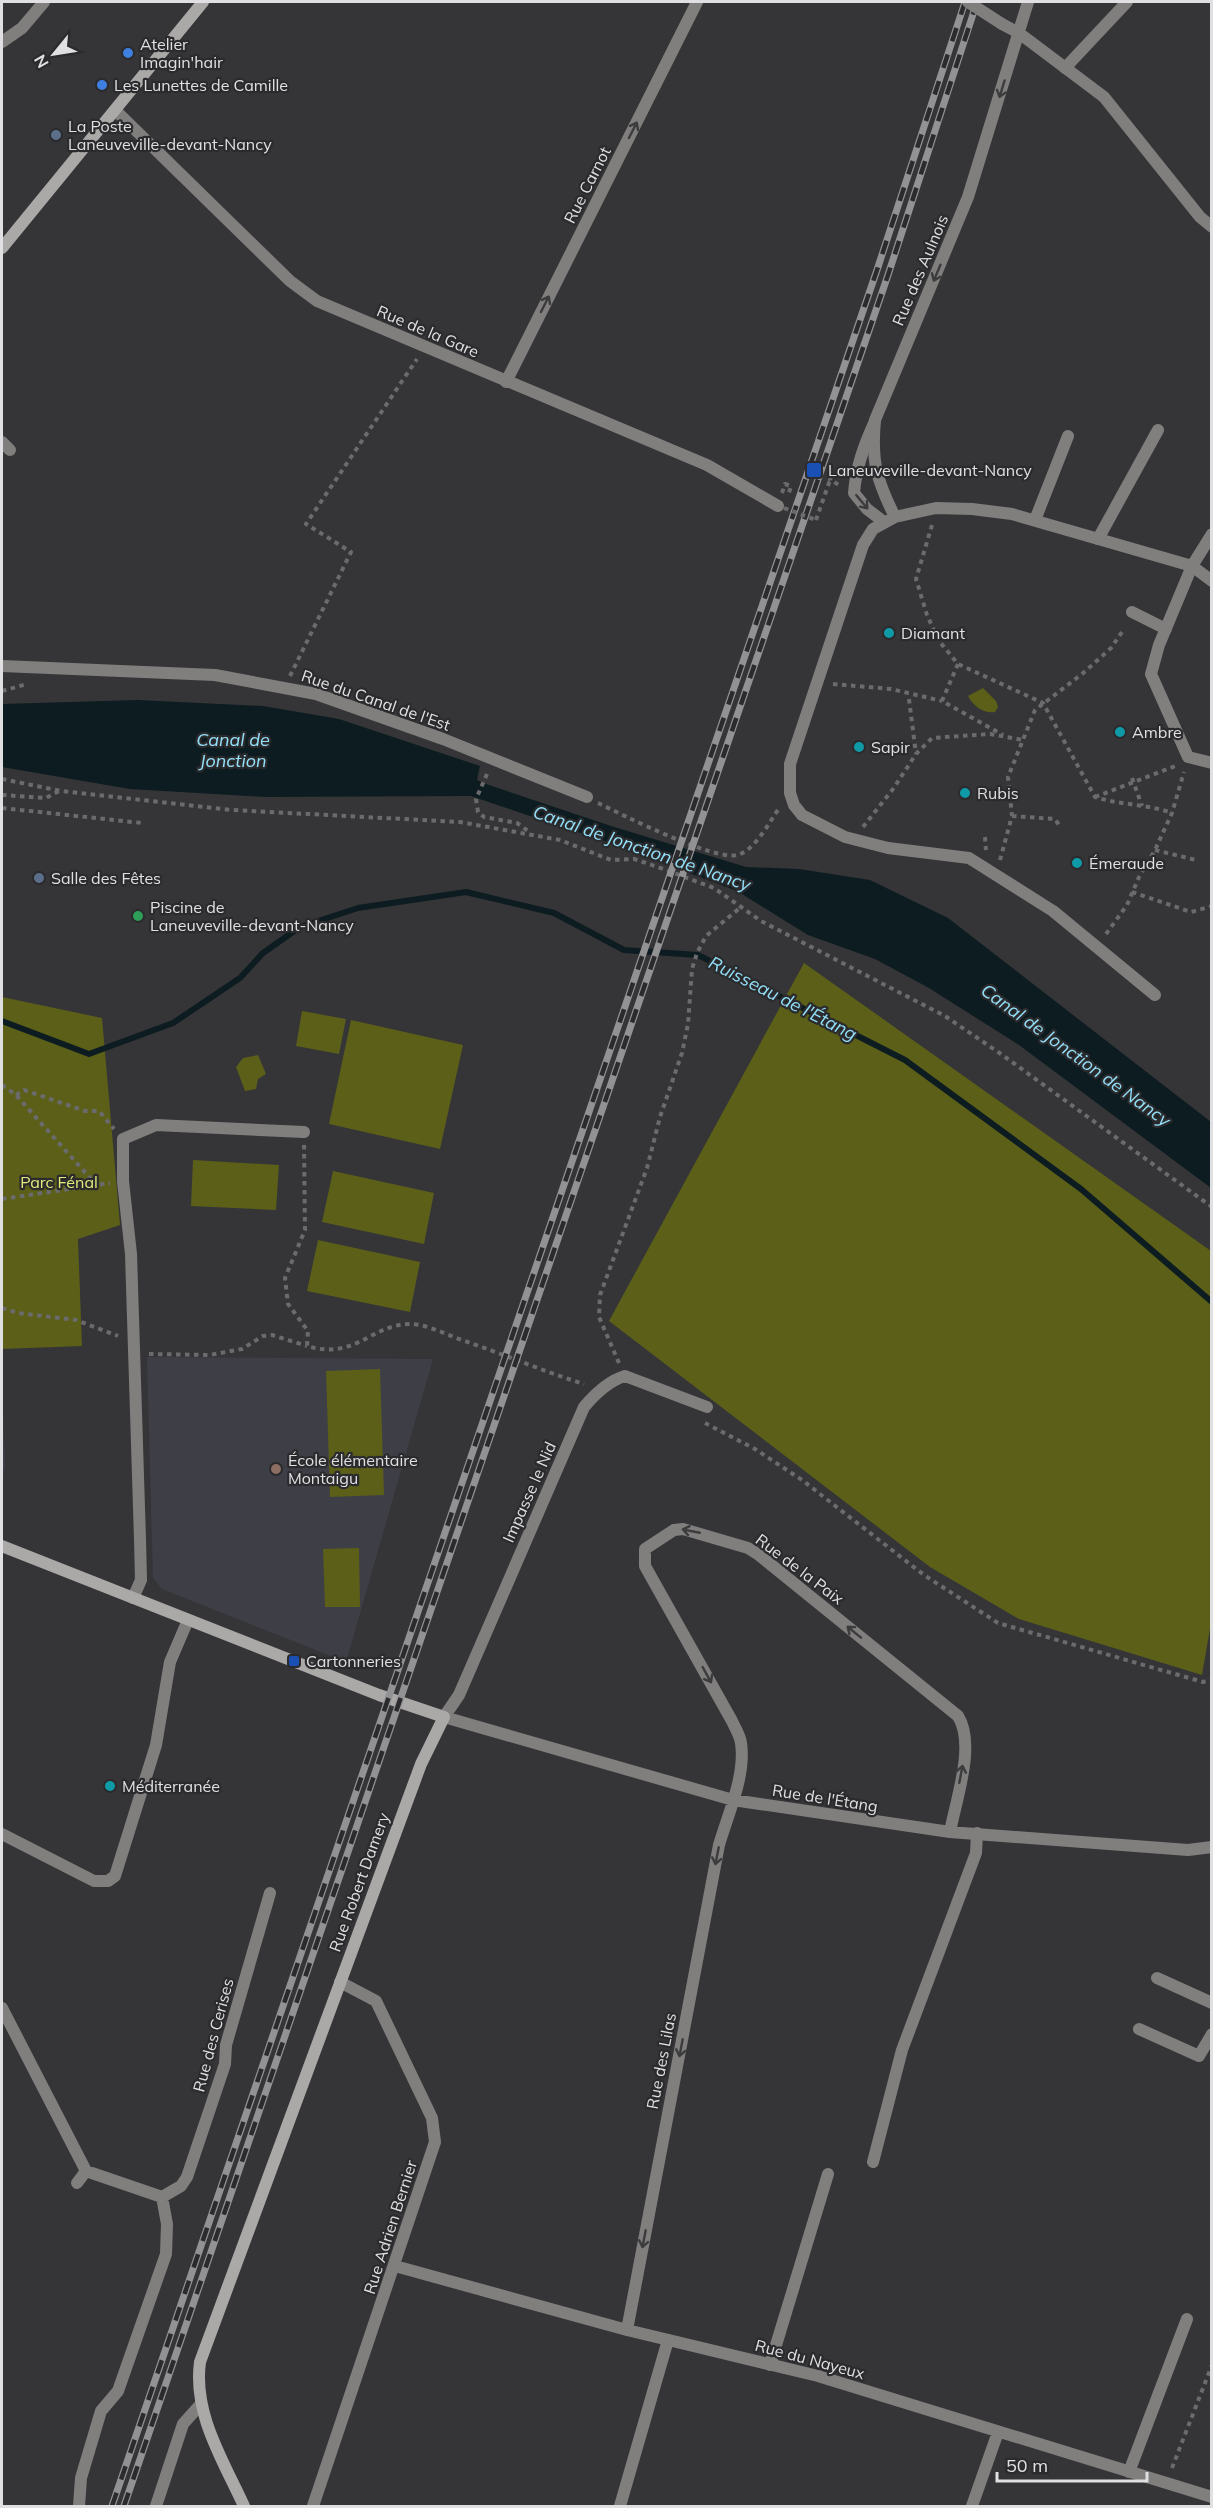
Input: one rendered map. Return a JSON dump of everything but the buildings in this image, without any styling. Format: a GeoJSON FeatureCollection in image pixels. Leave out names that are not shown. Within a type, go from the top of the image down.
{"type":"FeatureCollection","features":[{"type":"Feature","properties":{"kind":"street"},"geometry":{"type":"LineString","coordinates":[[2,42],[22,28],[44,2]]}},
{"type":"Feature","properties":{"kind":"street"},"geometry":{"type":"LineString","coordinates":[[2,248],[203,2]]}},
{"type":"Feature","properties":{"kind":"street","name":"Rue Carnot"},"geometry":{"type":"LineString","coordinates":[[506,382],[697,2]]}},
{"type":"Feature","properties":{"kind":"street"},"geometry":{"type":"LineString","coordinates":[[968,2],[1019,33],[1104,98],[1200,217],[1212,227]]}},
{"type":"Feature","properties":{"kind":"street","name":"Rue des Aulnois"},"geometry":{"type":"LineString","coordinates":[[890,520],[878,481],[873,442],[875,420],[968,197],[1028,2]]}},
{"type":"Feature","properties":{"kind":"street"},"geometry":{"type":"LineString","coordinates":[[1065,68],[1127,2]]}},
{"type":"Feature","properties":{"kind":"street","name":"Rue de la Gare"},"geometry":{"type":"LineString","coordinates":[[116,110],[290,281],[317,302],[707,465],[781,507]]}},
{"type":"Feature","properties":{"kind":"street"},"geometry":{"type":"LineString","coordinates":[[875,420],[862,449],[855,474],[854,493],[867,509],[890,520]]}},
{"type":"Feature","properties":{"kind":"street"},"geometry":{"type":"LineString","coordinates":[[1098,539],[1158,430]]}},
{"type":"Feature","properties":{"kind":"street"},"geometry":{"type":"LineString","coordinates":[[1035,520],[1068,436]]}},
{"type":"Feature","properties":{"kind":"street"},"geometry":{"type":"LineString","coordinates":[[1155,994],[1053,911],[969,858],[888,848],[853,839],[802,815],[790,793],[790,764],[863,544],[873,529],[890,520],[936,507],[1002,513],[1035,520],[1192,566],[1212,581]]}},
{"type":"Feature","properties":{"kind":"street"},"geometry":{"type":"LineString","coordinates":[[1212,534],[1192,566],[1166,629],[1151,674],[1188,757],[1212,763]]}},
{"type":"Feature","properties":{"kind":"street"},"geometry":{"type":"LineString","coordinates":[[1132,612],[1166,629]]}},
{"type":"Feature","properties":{"kind":"street","name":"Rue du Canal de l'Est"},"geometry":{"type":"LineString","coordinates":[[2,666],[215,675],[285,687],[353,706],[587,798]]}},
{"type":"Feature","properties":{"kind":"street"},"geometry":{"type":"LineString","coordinates":[[133,1598],[141,1580],[131,1254],[123,1181],[123,1138],[156,1125],[304,1132]]}},
{"type":"Feature","properties":{"kind":"street"},"geometry":{"type":"LineString","coordinates":[[625,1376],[707,1407]]}},
{"type":"Feature","properties":{"kind":"street","name":"Impasse le Nid"},"geometry":{"type":"LineString","coordinates":[[444,1717],[459,1695],[584,1407],[615,1379],[625,1376]]}},
{"type":"Feature","properties":{"kind":"street","name":"Rue de la Paix"},"geometry":{"type":"LineString","coordinates":[[733,1800],[742,1752],[741,1740],[643,1560],[645,1549],[651,1543],[674,1530],[689,1529],[748,1548],[759,1555],[958,1716],[965,1727],[967,1743],[950,1832]]}},
{"type":"Feature","properties":{"kind":"street"},"geometry":{"type":"LineString","coordinates":[[2,1546],[390,1699],[444,1717]]}},
{"type":"Feature","properties":{"kind":"street"},"geometry":{"type":"LineString","coordinates":[[2,1834],[94,1881],[108,1881],[115,1876],[156,1745],[171,1662],[188,1620]]}},
{"type":"Feature","properties":{"kind":"street","name":"Rue de l'Étang"},"geometry":{"type":"LineString","coordinates":[[444,1717],[733,1800],[950,1832],[1188,1850],[1212,1847]]}},
{"type":"Feature","properties":{"kind":"street","name":"Rue Robert Damery"},"geometry":{"type":"LineString","coordinates":[[244,2506],[211,2436],[200,2404],[197,2380],[200,2362],[421,1764],[444,1717]]}},
{"type":"Feature","properties":{"kind":"street","name":"Rue des Lilas"},"geometry":{"type":"LineString","coordinates":[[627,2330],[719,1845],[733,1800]]}},
{"type":"Feature","properties":{"kind":"street"},"geometry":{"type":"LineString","coordinates":[[873,2162],[902,2050],[976,1853],[977,1833]]}},
{"type":"Feature","properties":{"kind":"street","name":"Rue des Cerises"},"geometry":{"type":"LineString","coordinates":[[162,2197],[181,2186],[187,2177],[225,2064],[226,2045],[270,1893]]}},
{"type":"Feature","properties":{"kind":"street"},"geometry":{"type":"LineString","coordinates":[[1157,1978],[1212,2003]]}},
{"type":"Feature","properties":{"kind":"street","name":"Rue Adrien Bernier"},"geometry":{"type":"LineString","coordinates":[[313,2506],[435,2142],[432,2118],[376,2001],[340,1982]]}},
{"type":"Feature","properties":{"kind":"street"},"geometry":{"type":"LineString","coordinates":[[2,2008],[86,2171],[162,2197],[167,2224],[166,2254],[118,2391],[102,2411],[81,2478],[79,2506]]}},
{"type":"Feature","properties":{"kind":"street"},"geometry":{"type":"LineString","coordinates":[[1138,2029],[1199,2056],[1212,2034]]}},
{"type":"Feature","properties":{"kind":"street"},"geometry":{"type":"LineString","coordinates":[[77,2182],[86,2171]]}},
{"type":"Feature","properties":{"kind":"street"},"geometry":{"type":"LineString","coordinates":[[770,2365],[828,2174]]}},
{"type":"Feature","properties":{"kind":"street","name":"Rue du Nayeux"},"geometry":{"type":"LineString","coordinates":[[395,2266],[627,2330],[818,2376],[1212,2497]]}},
{"type":"Feature","properties":{"kind":"street"},"geometry":{"type":"LineString","coordinates":[[1129,2472],[1187,2319]]}},
{"type":"Feature","properties":{"kind":"street"},"geometry":{"type":"LineString","coordinates":[[620,2506],[668,2340]]}},
{"type":"Feature","properties":{"kind":"street"},"geometry":{"type":"LineString","coordinates":[[156,2506],[183,2424],[200,2404]]}},
{"type":"Feature","properties":{"kind":"street"},"geometry":{"type":"LineString","coordinates":[[972,2506],[998,2432]]}},
{"type":"Feature","properties":{"kind":"path"},"geometry":{"type":"LineString","coordinates":[[285,687],[351,552],[306,524],[424,348]]}},
{"type":"Feature","properties":{"kind":"path"},"geometry":{"type":"LineString","coordinates":[[781,507],[816,520],[830,480]]}},
{"type":"Feature","properties":{"kind":"path"},"geometry":{"type":"LineString","coordinates":[[936,507],[916,579],[927,615],[939,641],[958,664],[1043,703],[1053,717],[1079,772],[1095,797],[1121,805],[1156,807],[1172,813]]}},
{"type":"Feature","properties":{"kind":"path"},"geometry":{"type":"LineString","coordinates":[[994,874],[1012,816],[1008,777],[1035,710],[1111,648],[1122,632]]}},
{"type":"Feature","properties":{"kind":"path"},"geometry":{"type":"LineString","coordinates":[[942,701],[958,664]]}},
{"type":"Feature","properties":{"kind":"path"},"geometry":{"type":"LineString","coordinates":[[817,682],[891,689],[942,701],[1007,737]]}},
{"type":"Feature","properties":{"kind":"path"},"geometry":{"type":"LineString","coordinates":[[909,699],[916,754]]}},
{"type":"Feature","properties":{"kind":"path"},"geometry":{"type":"LineString","coordinates":[[853,839],[893,789],[916,754],[932,738],[990,734],[1023,740]]}},
{"type":"Feature","properties":{"kind":"path"},"geometry":{"type":"LineString","coordinates":[[1095,797],[1187,762],[1172,813],[1155,850],[1112,928],[1096,946]]}},
{"type":"Feature","properties":{"kind":"path"},"geometry":{"type":"LineString","coordinates":[[497,771],[487,772],[476,799],[478,812],[484,817],[517,822],[531,834]]}},
{"type":"Feature","properties":{"kind":"path"},"geometry":{"type":"LineString","coordinates":[[1132,778],[1142,806]]}},
{"type":"Feature","properties":{"kind":"path"},"geometry":{"type":"LineString","coordinates":[[2,779],[61,791],[232,810],[460,822],[560,840],[611,860],[634,859],[655,866],[714,888],[760,921],[945,1016],[1212,1207]]}},
{"type":"Feature","properties":{"kind":"path"},"geometry":{"type":"LineString","coordinates":[[2,795],[46,798],[61,791]]}},
{"type":"Feature","properties":{"kind":"path"},"geometry":{"type":"LineString","coordinates":[[587,798],[669,837],[729,856],[746,851],[790,793]]}},
{"type":"Feature","properties":{"kind":"path"},"geometry":{"type":"LineString","coordinates":[[2,808],[142,823]]}},
{"type":"Feature","properties":{"kind":"path"},"geometry":{"type":"LineString","coordinates":[[1012,816],[1055,819],[1059,825]]}},
{"type":"Feature","properties":{"kind":"path"},"geometry":{"type":"LineString","coordinates":[[1155,850],[1196,860]]}},
{"type":"Feature","properties":{"kind":"path"},"geometry":{"type":"LineString","coordinates":[[1132,892],[1191,912],[1212,906]]}},
{"type":"Feature","properties":{"kind":"path"},"geometry":{"type":"LineString","coordinates":[[625,1376],[598,1317],[600,1295],[640,1186],[682,1053],[688,1024],[692,969],[697,953],[706,936],[741,907]]}},
{"type":"Feature","properties":{"kind":"path"},"geometry":{"type":"LineString","coordinates":[[2,1085],[16,1095],[91,1179],[93,1185]]}},
{"type":"Feature","properties":{"kind":"path"},"geometry":{"type":"LineString","coordinates":[[16,1095],[24,1090],[85,1111],[99,1111],[123,1138]]}},
{"type":"Feature","properties":{"kind":"path"},"geometry":{"type":"LineString","coordinates":[[304,1132],[306,1230],[285,1278],[288,1304],[308,1331],[307,1346]]}},
{"type":"Feature","properties":{"kind":"path"},"geometry":{"type":"LineString","coordinates":[[2,1198],[123,1181]]}},
{"type":"Feature","properties":{"kind":"path"},"geometry":{"type":"LineString","coordinates":[[2,1308],[18,1313],[76,1320],[133,1348],[210,1355],[242,1349],[263,1336],[272,1335],[307,1346],[331,1350],[345,1348],[359,1344],[389,1326],[420,1325],[602,1389]]}},
{"type":"Feature","properties":{"kind":"path"},"geometry":{"type":"LineString","coordinates":[[707,1407],[700,1421],[755,1449],[802,1480],[924,1575],[998,1623],[1203,1682],[1212,1680]]}},
{"type":"Feature","properties":{"kind":"path"},"geometry":{"type":"LineString","coordinates":[[1167,2483],[1212,2365]]}},
{"type":"Feature","properties":{"kind":"shaded area","name":"École élémentaire Montaigu"},"geometry":{"type":"Polygon","coordinates":[[[147,1357],[433,1359],[346,1662],[162,1589],[153,1578],[147,1357]]]}},
{"type":"Feature","properties":{"kind":"shaded area"},"geometry":{"type":"Polygon","coordinates":[[[2,1379],[5,1466],[2,1481],[2,1379]]]}},
{"type":"Feature","properties":{"kind":"green space"},"geometry":{"type":"Polygon","coordinates":[[[983,688],[996,701],[998,707],[995,712],[987,712],[979,708],[968,696],[983,688]]]}},
{"type":"Feature","properties":{"kind":"green space"},"geometry":{"type":"Polygon","coordinates":[[[804,963],[1211,1251],[1212,1617],[1202,1675],[1019,1619],[930,1567],[609,1321],[804,963]]]}},
{"type":"Feature","properties":{"kind":"green space","name":"Parc Fénal"},"geometry":{"type":"Polygon","coordinates":[[[2,997],[102,1018],[120,1225],[78,1239],[82,1346],[2,1349],[2,997]]]}},
{"type":"Feature","properties":{"kind":"green space"},"geometry":{"type":"Polygon","coordinates":[[[302,1011],[346,1019],[339,1054],[296,1046],[302,1011]]]}},
{"type":"Feature","properties":{"kind":"green space"},"geometry":{"type":"Polygon","coordinates":[[[351,1020],[463,1045],[440,1149],[329,1124],[351,1020]]]}},
{"type":"Feature","properties":{"kind":"green space"},"geometry":{"type":"Polygon","coordinates":[[[258,1055],[266,1074],[258,1079],[256,1089],[245,1091],[236,1067],[243,1058],[258,1055]]]}},
{"type":"Feature","properties":{"kind":"green space"},"geometry":{"type":"Polygon","coordinates":[[[193,1160],[279,1165],[276,1210],[191,1206],[193,1160]]]}},
{"type":"Feature","properties":{"kind":"green space"},"geometry":{"type":"Polygon","coordinates":[[[333,1171],[434,1193],[424,1244],[322,1222],[333,1171]]]}},
{"type":"Feature","properties":{"kind":"green space"},"geometry":{"type":"Polygon","coordinates":[[[318,1240],[420,1262],[410,1312],[307,1291],[318,1240]]]}},
{"type":"Feature","properties":{"kind":"green space"},"geometry":{"type":"Polygon","coordinates":[[[380,1369],[384,1495],[330,1497],[326,1371],[380,1369]]]}},
{"type":"Feature","properties":{"kind":"green space"},"geometry":{"type":"Polygon","coordinates":[[[359,1548],[360,1607],[325,1607],[323,1549],[359,1548]]]}},
{"type":"Feature","properties":{"kind":"water"},"geometry":{"type":"Polygon","coordinates":[[[138,700],[263,706],[339,719],[480,766],[477,780],[489,785],[611,826],[746,867],[799,869],[870,880],[948,918],[1211,1122],[1211,1188],[1019,1045],[929,988],[875,959],[808,935],[737,891],[604,841],[471,796],[265,797],[130,789],[2,767],[2,704],[138,700]]]}},
{"type":"Feature","properties":{"kind":"waterway","name":"Ruisseau de l'Étang"},"geometry":{"type":"LineString","coordinates":[[2,1021],[89,1054],[173,1023],[240,978],[263,953],[300,927],[358,908],[466,892],[554,913],[624,950],[698,955],[905,1060],[1081,1189],[1212,1302]]}},
{"type":"Feature","properties":{"kind":"railway"},"geometry":{"type":"LineString","coordinates":[[112,2506],[877,270],[965,2]]}},
{"type":"Feature","properties":{"kind":"railway"},"geometry":{"type":"LineString","coordinates":[[124,2506],[888,275],[977,2]]}},
{"type":"Feature","properties":{"kind":"place","name":"Atelier Imagin'hair"},"geometry":{"type":"Point","coordinates":[128,53]}},
{"type":"Feature","properties":{"kind":"place","name":"Les Lunettes de Camille"},"geometry":{"type":"Point","coordinates":[102,85]}},
{"type":"Feature","properties":{"kind":"place","name":"La Poste Laneuveville-devant-Nancy"},"geometry":{"type":"Point","coordinates":[56,135]}},
{"type":"Feature","properties":{"kind":"place","name":"Laneuveville-devant-Nancy"},"geometry":{"type":"Point","coordinates":[814,470]}},
{"type":"Feature","properties":{"kind":"place","name":"Diamant"},"geometry":{"type":"Point","coordinates":[889,633]}},
{"type":"Feature","properties":{"kind":"place","name":"Ambre"},"geometry":{"type":"Point","coordinates":[1120,732]}},
{"type":"Feature","properties":{"kind":"place","name":"Sapir"},"geometry":{"type":"Point","coordinates":[859,747]}},
{"type":"Feature","properties":{"kind":"place","name":"Rubis"},"geometry":{"type":"Point","coordinates":[965,793]}},
{"type":"Feature","properties":{"kind":"place","name":"Émeraude"},"geometry":{"type":"Point","coordinates":[1077,863]}},
{"type":"Feature","properties":{"kind":"place","name":"Salle des Fêtes"},"geometry":{"type":"Point","coordinates":[39,878]}},
{"type":"Feature","properties":{"kind":"place","name":"Piscine de Laneuveville-devant-Nancy"},"geometry":{"type":"Point","coordinates":[138,916]}},
{"type":"Feature","properties":{"kind":"place","name":"École élémentaire Montaigu"},"geometry":{"type":"Point","coordinates":[276,1469]}},
{"type":"Feature","properties":{"kind":"place","name":"Cartonneries"},"geometry":{"type":"Point","coordinates":[294,1661]}},
{"type":"Feature","properties":{"kind":"place","name":"Méditerranée"},"geometry":{"type":"Point","coordinates":[110,1786]}},
{"type":"Feature","properties":{"kind":"water label","name":"Canal de Jonction"},"geometry":{"type":"Point","coordinates":[233,750]}},
{"type":"Feature","properties":{"kind":"water label","name":"Canal de Jonction de Nancy"},"geometry":{"type":"Point","coordinates":[642,848]}},
{"type":"Feature","properties":{"kind":"water label","name":"Canal de Jonction de Nancy"},"geometry":{"type":"Point","coordinates":[1076,1055]}}]}
